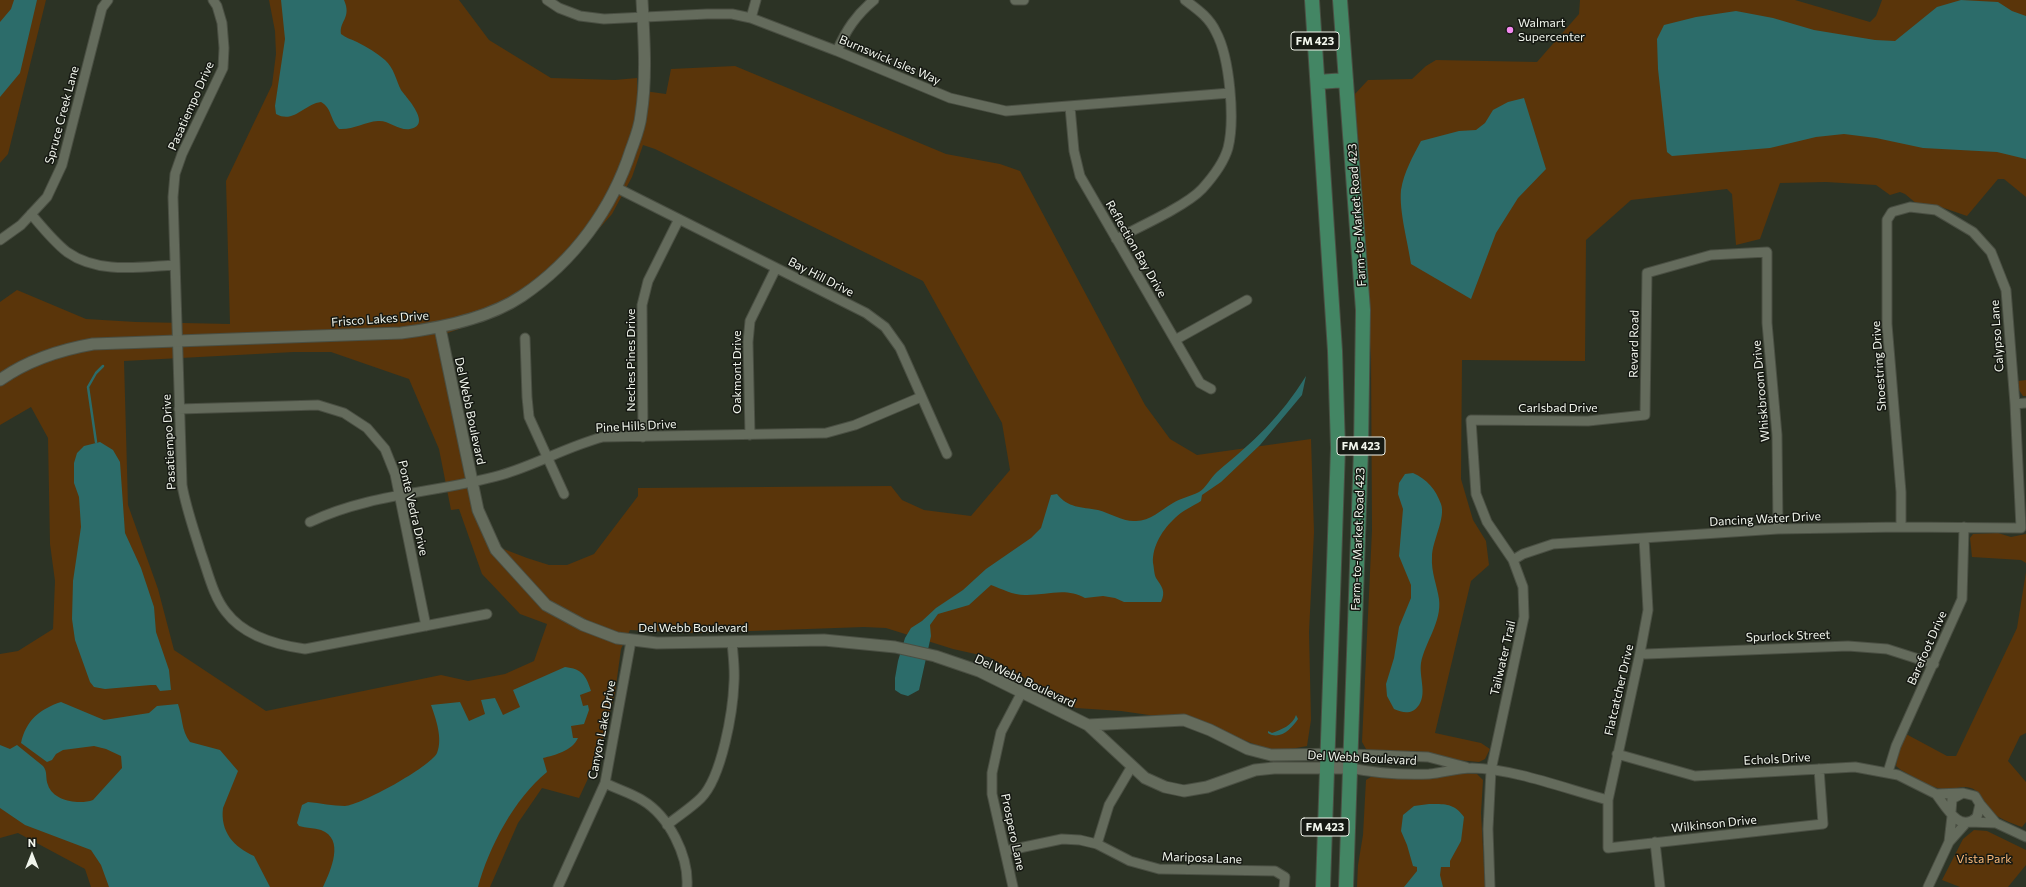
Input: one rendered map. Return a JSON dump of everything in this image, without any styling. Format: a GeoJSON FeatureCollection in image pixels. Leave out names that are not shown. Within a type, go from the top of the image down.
{"type":"FeatureCollection","features":[{"type":"Feature","properties":{"kind":"main road","name":"Farm-to-Market Road 423"},"geometry":{"type":"LineString","coordinates":[[1312,0],[1336,351],[1338,448],[1323,887]]}},
{"type":"Feature","properties":{"kind":"main road","name":"Farm-to-Market Road 423"},"geometry":{"type":"LineString","coordinates":[[1340,0],[1363,310],[1361,449],[1346,887]]}},
{"type":"Feature","properties":{"kind":"main road"},"geometry":{"type":"LineString","coordinates":[[1318,82],[1346,80]]}},
{"type":"Feature","properties":{"kind":"street","name":"Spruce Creek Lane"},"geometry":{"type":"LineString","coordinates":[[0,240],[21,225],[47,197],[62,165],[102,8],[108,0]]}},
{"type":"Feature","properties":{"kind":"street","name":"Pasatiempo Drive"},"geometry":{"type":"LineString","coordinates":[[213,0],[217,6],[222,24],[224,48],[223,68],[182,154],[175,174],[173,197],[176,342],[182,485],[186,506],[213,590],[226,613],[242,627],[261,638],[284,646],[305,649],[486,614]]}},
{"type":"Feature","properties":{"kind":"street","name":"Burnswick Isles Way"},"geometry":{"type":"LineString","coordinates":[[547,0],[559,8],[580,16],[604,19],[707,14],[732,14],[751,18],[837,50],[950,98],[978,106],[1006,111],[1230,93]]}},
{"type":"Feature","properties":{"kind":"street","name":"Frisco Lakes Drive"},"geometry":{"type":"LineString","coordinates":[[0,378],[33,360],[64,349],[92,344],[401,333],[440,328],[485,314],[522,296],[554,270],[575,249],[603,215],[623,174],[641,116],[645,56],[642,0]]}},
{"type":"Feature","properties":{"kind":"street"},"geometry":{"type":"LineString","coordinates":[[751,18],[756,0]]}},
{"type":"Feature","properties":{"kind":"street"},"geometry":{"type":"LineString","coordinates":[[837,50],[847,29],[855,17],[874,0]]}},
{"type":"Feature","properties":{"kind":"street"},"geometry":{"type":"LineString","coordinates":[[1015,0],[1024,0]]}},
{"type":"Feature","properties":{"kind":"street"},"geometry":{"type":"LineString","coordinates":[[1116,240],[1184,202],[1200,190],[1213,176],[1228,149],[1231,126],[1230,93],[1223,53],[1216,32],[1203,12],[1185,0]]}},
{"type":"Feature","properties":{"kind":"street","name":"Reflection Bay Drive"},"geometry":{"type":"LineString","coordinates":[[1070,107],[1074,151],[1080,176],[1200,383],[1211,389]]}},
{"type":"Feature","properties":{"kind":"street","name":"Bay Hill Drive"},"geometry":{"type":"LineString","coordinates":[[617,188],[866,313],[886,327],[900,348],[947,454]]}},
{"type":"Feature","properties":{"kind":"street","name":"Calypso Lane"},"geometry":{"type":"LineString","coordinates":[[1900,208],[1910,207],[1936,210],[1973,232],[1991,252],[2006,290],[2015,404],[2021,528]]}},
{"type":"Feature","properties":{"kind":"street","name":"Shoestring Drive"},"geometry":{"type":"LineString","coordinates":[[1900,208],[1892,212],[1887,220],[1887,324],[1901,492],[1901,527]]}},
{"type":"Feature","properties":{"kind":"street"},"geometry":{"type":"LineString","coordinates":[[31,214],[67,252],[87,263],[112,268],[174,265]]}},
{"type":"Feature","properties":{"kind":"street","name":"Neches Pines Drive"},"geometry":{"type":"LineString","coordinates":[[643,437],[642,305],[648,281],[679,219]]}},
{"type":"Feature","properties":{"kind":"street","name":"Revard Road"},"geometry":{"type":"LineString","coordinates":[[1645,415],[1647,273],[1711,255],[1767,252]]}},
{"type":"Feature","properties":{"kind":"street","name":"Whiskbroom Drive"},"geometry":{"type":"LineString","coordinates":[[1767,252],[1767,323],[1777,435],[1778,529]]}},
{"type":"Feature","properties":{"kind":"street","name":"Oakmont Drive"},"geometry":{"type":"LineString","coordinates":[[750,435],[748,342],[750,321],[776,268]]}},
{"type":"Feature","properties":{"kind":"street"},"geometry":{"type":"LineString","coordinates":[[1174,340],[1247,300]]}},
{"type":"Feature","properties":{"kind":"street","name":"Del Webb Boulevard"},"geometry":{"type":"LineString","coordinates":[[440,328],[478,510],[496,550],[546,605],[583,625],[617,638],[631,641],[657,643],[824,640],[895,647],[935,656],[979,671],[1088,725],[1145,778],[1165,787],[1184,791],[1207,787],[1255,770],[1328,761]]}},
{"type":"Feature","properties":{"kind":"street"},"geometry":{"type":"LineString","coordinates":[[525,338],[529,417],[564,494]]}},
{"type":"Feature","properties":{"kind":"street","name":"Pine Hills Drive"},"geometry":{"type":"LineString","coordinates":[[310,522],[351,505],[501,475],[547,458],[581,443],[603,437],[826,434],[855,425],[921,397]]}},
{"type":"Feature","properties":{"kind":"street"},"geometry":{"type":"LineString","coordinates":[[2015,404],[2026,403]]}},
{"type":"Feature","properties":{"kind":"street","name":"Ponte Vedra Drive"},"geometry":{"type":"LineString","coordinates":[[179,409],[307,404],[323,406],[339,411],[363,424],[382,444],[394,469],[426,626]]}},
{"type":"Feature","properties":{"kind":"street","name":"Carlsbad Drive"},"geometry":{"type":"LineString","coordinates":[[1471,420],[1588,421],[1645,415]]}},
{"type":"Feature","properties":{"kind":"street","name":"Tailwater Trail"},"geometry":{"type":"LineString","coordinates":[[1471,420],[1476,494],[1487,522],[1513,560],[1523,587],[1524,617],[1491,770],[1488,829],[1490,887]]}},
{"type":"Feature","properties":{"kind":"street","name":"Dancing Water Drive"},"geometry":{"type":"LineString","coordinates":[[1513,560],[1523,554],[1553,544],[1778,529],[1901,527],[2021,528]]}},
{"type":"Feature","properties":{"kind":"street","name":"Barefoot Drive"},"geometry":{"type":"LineString","coordinates":[[1888,772],[1896,746],[1962,599],[1964,528]]}},
{"type":"Feature","properties":{"kind":"street","name":"Flatcatcher Drive"},"geometry":{"type":"LineString","coordinates":[[1608,848],[1608,800],[1648,610],[1644,538]]}},
{"type":"Feature","properties":{"kind":"street","name":"Canyon Lake Drive"},"geometry":{"type":"LineString","coordinates":[[558,887],[606,783],[631,641]]}},
{"type":"Feature","properties":{"kind":"street"},"geometry":{"type":"LineString","coordinates":[[667,825],[702,798],[715,776],[723,749],[733,700],[734,674],[732,642]]}},
{"type":"Feature","properties":{"kind":"street","name":"Spurlock Street"},"geometry":{"type":"LineString","coordinates":[[1640,653],[1646,654],[1848,646],[1887,649],[1934,664]]}},
{"type":"Feature","properties":{"kind":"street","name":"Prospero Lane"},"geometry":{"type":"LineString","coordinates":[[1013,887],[992,794],[992,773],[1001,732],[1022,692]]}},
{"type":"Feature","properties":{"kind":"street","name":"Del Webb Boulevard"},"geometry":{"type":"LineString","coordinates":[[1088,725],[1184,720],[1210,730],[1248,749],[1271,755],[1328,761],[1428,757],[1470,768],[1511,774],[1608,800]]}},
{"type":"Feature","properties":{"kind":"street","name":"Echols Drive"},"geometry":{"type":"LineString","coordinates":[[1617,754],[1695,776],[1855,767],[1888,772],[1898,775],[1936,794],[1951,814]]}},
{"type":"Feature","properties":{"kind":"street","name":"Del Webb Boulevard"},"geometry":{"type":"LineString","coordinates":[[1350,761],[1370,772],[1430,774],[1470,768]]}},
{"type":"Feature","properties":{"kind":"street"},"geometry":{"type":"LineString","coordinates":[[1097,844],[1109,805],[1132,766]]}},
{"type":"Feature","properties":{"kind":"street","name":"Wilkinson Drive"},"geometry":{"type":"LineString","coordinates":[[1608,848],[1823,824],[1819,769]]}},
{"type":"Feature","properties":{"kind":"street"},"geometry":{"type":"LineString","coordinates":[[606,783],[642,800],[662,816],[680,846],[688,875],[686,887]]}},
{"type":"Feature","properties":{"kind":"street"},"geometry":{"type":"LineString","coordinates":[[1949,842],[1952,800],[1963,793],[1975,796],[1996,823],[2026,837]]}},
{"type":"Feature","properties":{"kind":"street","name":"Echols Drive"},"geometry":{"type":"LineString","coordinates":[[1936,794],[1963,793]]}},
{"type":"Feature","properties":{"kind":"street"},"geometry":{"type":"LineString","coordinates":[[1928,887],[1949,842],[1980,813],[1980,804]]}},
{"type":"Feature","properties":{"kind":"street"},"geometry":{"type":"LineString","coordinates":[[1951,814],[1958,821],[1968,823],[1996,823]]}},
{"type":"Feature","properties":{"kind":"street","name":"Mariposa Lane"},"geometry":{"type":"LineString","coordinates":[[1004,851],[1062,839],[1080,840],[1097,844],[1130,861],[1159,869],[1276,872],[1284,877],[1284,887]]}},
{"type":"Feature","properties":{"kind":"street"},"geometry":{"type":"LineString","coordinates":[[1655,842],[1660,887]]}},
{"type":"Feature","properties":{"kind":"green space"},"geometry":{"type":"Polygon","coordinates":[[[0,0],[46,0],[8,154],[0,163],[0,0]]]}},
{"type":"Feature","properties":{"kind":"green space"},"geometry":{"type":"Polygon","coordinates":[[[269,0],[459,0],[489,40],[551,78],[615,80],[637,78],[637,90],[666,94],[671,69],[735,66],[946,154],[1000,164],[1020,171],[1145,405],[1170,439],[1197,455],[1311,439],[1314,532],[1309,632],[1311,720],[1307,746],[1275,752],[1212,728],[1163,717],[1121,711],[1076,708],[989,657],[953,649],[886,628],[864,627],[695,633],[630,630],[621,649],[615,693],[598,757],[579,798],[542,788],[518,823],[490,887],[91,887],[85,869],[18,833],[0,838],[0,654],[18,651],[53,629],[55,581],[50,544],[48,438],[31,407],[0,425],[0,302],[17,290],[86,319],[136,322],[230,324],[226,181],[272,85],[276,54],[275,31],[269,0]],[[643,145],[632,177],[612,214],[559,274],[527,298],[484,320],[445,334],[481,504],[501,548],[549,565],[567,565],[594,554],[638,496],[638,488],[891,486],[902,500],[924,510],[971,516],[1010,470],[1002,423],[923,281],[655,149],[643,145]],[[294,352],[124,361],[128,505],[158,589],[174,650],[266,711],[441,675],[468,681],[505,674],[534,661],[547,624],[520,614],[482,574],[459,509],[451,510],[439,449],[409,379],[331,352],[294,352]]]}},
{"type":"Feature","properties":{"kind":"green space"},"geometry":{"type":"Polygon","coordinates":[[[1580,0],[1795,0],[1870,22],[1876,16],[1882,0],[2026,0],[2026,197],[2004,179],[1998,179],[1967,216],[1941,207],[1917,204],[1905,194],[1900,192],[1890,195],[1876,185],[1826,182],[1780,183],[1760,239],[1736,245],[1732,194],[1727,189],[1631,200],[1586,240],[1585,361],[1462,360],[1461,479],[1473,520],[1486,541],[1489,565],[1471,581],[1435,733],[1481,743],[1490,749],[1485,759],[1479,762],[1373,752],[1366,749],[1362,742],[1372,530],[1371,357],[1357,158],[1359,146],[1354,95],[1368,80],[1412,79],[1426,66],[1436,60],[1537,62],[1579,14],[1580,0]]]}},
{"type":"Feature","properties":{"kind":"green space"},"geometry":{"type":"Polygon","coordinates":[[[2026,380],[2026,396],[2023,396],[2019,390],[2018,381],[2026,380]]]}},
{"type":"Feature","properties":{"kind":"green space"},"geometry":{"type":"Polygon","coordinates":[[[1998,533],[2011,537],[2026,534],[2026,563],[2021,560],[1972,557],[1970,538],[1973,534],[1998,533]]]}},
{"type":"Feature","properties":{"kind":"green space"},"geometry":{"type":"Polygon","coordinates":[[[2026,572],[2026,733],[2020,736],[2008,761],[2026,782],[2026,822],[2022,827],[2004,820],[1992,813],[1980,794],[1971,788],[1937,788],[1921,781],[1896,766],[1899,749],[1906,734],[1947,756],[1956,756],[2017,628],[2026,572]]]}},
{"type":"Feature","properties":{"kind":"green space"},"geometry":{"type":"Polygon","coordinates":[[[1477,774],[1483,780],[1481,813],[1485,887],[1357,887],[1358,865],[1363,835],[1366,780],[1374,775],[1477,774]]]}},
{"type":"Feature","properties":{"kind":"green space","name":"Vista Park"},"geometry":{"type":"Polygon","coordinates":[[[1974,830],[1987,831],[2026,850],[2026,865],[2008,887],[1960,887],[1942,880],[1963,839],[1974,830]]]}},
{"type":"Feature","properties":{"kind":"water"},"geometry":{"type":"Polygon","coordinates":[[[14,0],[37,0],[20,73],[0,97],[0,22],[11,9],[14,0]]]}},
{"type":"Feature","properties":{"kind":"water"},"geometry":{"type":"Polygon","coordinates":[[[281,0],[344,0],[347,11],[341,34],[372,50],[388,63],[393,70],[401,90],[412,104],[419,117],[419,122],[416,126],[406,129],[386,122],[378,121],[339,129],[327,107],[321,102],[309,106],[288,117],[276,114],[275,106],[285,39],[281,0]]]}},
{"type":"Feature","properties":{"kind":"water"},"geometry":{"type":"Polygon","coordinates":[[[1961,0],[1998,2],[2012,11],[2026,16],[2026,159],[1997,152],[1923,148],[1876,138],[1844,134],[1816,137],[1770,148],[1672,156],[1667,152],[1658,69],[1657,39],[1664,25],[1696,17],[1736,11],[1773,18],[1814,30],[1875,40],[1895,41],[1937,7],[1961,0]]]}},
{"type":"Feature","properties":{"kind":"water"},"geometry":{"type":"Polygon","coordinates":[[[1524,98],[1546,169],[1518,198],[1496,233],[1471,299],[1411,264],[1401,208],[1402,183],[1409,164],[1421,141],[1459,131],[1476,130],[1485,123],[1493,110],[1508,102],[1524,98]]]}},
{"type":"Feature","properties":{"kind":"water"},"geometry":{"type":"Polygon","coordinates":[[[1306,376],[1302,395],[1260,445],[1221,482],[1202,495],[1201,501],[1178,515],[1159,538],[1154,550],[1153,563],[1155,576],[1162,587],[1163,595],[1161,602],[1124,602],[1115,598],[1103,596],[1085,598],[1064,592],[1022,595],[991,585],[969,605],[938,614],[930,625],[931,636],[919,690],[908,696],[895,690],[895,678],[898,661],[905,638],[911,628],[922,621],[936,608],[963,590],[986,569],[1031,538],[1041,528],[1051,495],[1057,494],[1061,499],[1075,506],[1103,511],[1121,519],[1141,521],[1151,517],[1176,501],[1202,490],[1215,474],[1266,428],[1286,405],[1306,376]]]}},
{"type":"Feature","properties":{"kind":"water"},"geometry":{"type":"Polygon","coordinates":[[[100,442],[113,450],[120,462],[125,533],[141,568],[154,607],[156,632],[169,670],[171,690],[160,691],[156,685],[105,689],[94,687],[90,682],[75,640],[72,619],[73,581],[81,527],[79,497],[74,483],[74,463],[77,453],[84,446],[100,442]]]}},
{"type":"Feature","properties":{"kind":"water"},"geometry":{"type":"Polygon","coordinates":[[[1413,473],[1423,478],[1434,490],[1441,504],[1442,516],[1432,557],[1433,573],[1439,599],[1438,616],[1421,663],[1423,690],[1421,700],[1416,708],[1410,712],[1407,712],[1394,709],[1387,696],[1386,684],[1394,658],[1399,627],[1411,598],[1411,585],[1399,556],[1403,509],[1398,494],[1399,483],[1405,474],[1413,473]]]}},
{"type":"Feature","properties":{"kind":"water"},"geometry":{"type":"Polygon","coordinates":[[[565,667],[579,671],[585,677],[591,691],[580,695],[583,706],[588,705],[589,710],[584,724],[571,726],[573,738],[578,738],[572,746],[563,752],[543,758],[547,772],[524,796],[504,825],[489,856],[478,887],[323,887],[334,856],[333,840],[328,834],[321,830],[299,826],[297,823],[302,805],[308,802],[340,806],[353,804],[409,776],[422,767],[432,759],[437,753],[439,747],[438,729],[431,705],[460,702],[469,721],[485,714],[481,700],[495,698],[503,715],[520,707],[513,690],[565,667]]]}},
{"type":"Feature","properties":{"kind":"water"},"geometry":{"type":"Polygon","coordinates":[[[61,702],[104,720],[149,713],[157,706],[178,704],[184,728],[190,742],[220,750],[238,771],[223,808],[224,824],[230,838],[240,848],[254,856],[270,887],[109,887],[101,865],[91,850],[25,825],[0,808],[0,745],[10,749],[17,745],[43,766],[47,782],[55,795],[74,802],[93,800],[122,768],[121,756],[106,749],[94,746],[63,750],[56,754],[52,760],[47,762],[21,743],[26,728],[35,716],[47,708],[61,702]]]}},
{"type":"Feature","properties":{"kind":"water"},"geometry":{"type":"Polygon","coordinates":[[[1296,715],[1298,719],[1285,732],[1277,735],[1268,733],[1268,731],[1272,733],[1286,727],[1292,722],[1296,715]]]}},
{"type":"Feature","properties":{"kind":"water"},"geometry":{"type":"Polygon","coordinates":[[[1429,804],[1449,805],[1460,812],[1464,817],[1461,841],[1450,861],[1450,867],[1441,867],[1440,875],[1443,887],[1404,887],[1417,871],[1417,867],[1413,866],[1401,831],[1403,815],[1414,806],[1429,804]]]}},
{"type":"Feature","properties":{"kind":"waterway"},"geometry":{"type":"LineString","coordinates":[[96,442],[88,387],[96,373],[103,366]]}},
{"type":"Feature","properties":{"kind":"place","name":"Walmart Supercenter"},"geometry":{"type":"Point","coordinates":[1510,30]}}]}
